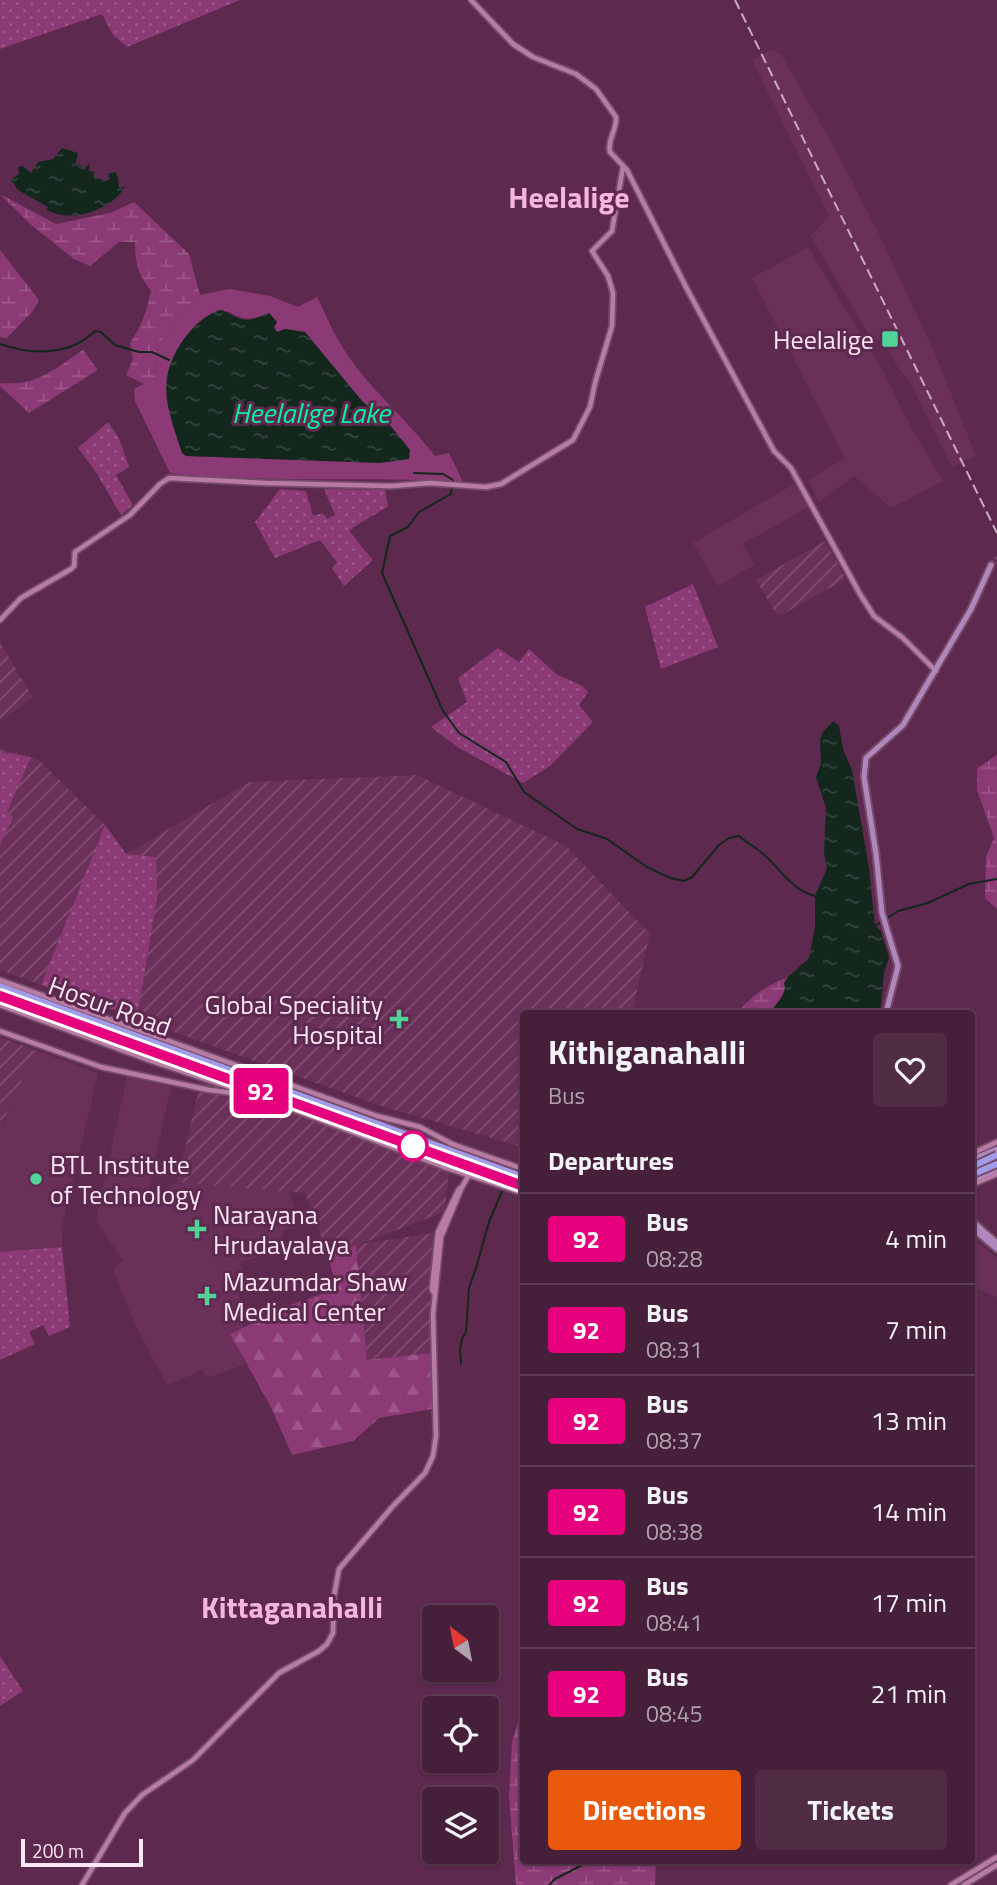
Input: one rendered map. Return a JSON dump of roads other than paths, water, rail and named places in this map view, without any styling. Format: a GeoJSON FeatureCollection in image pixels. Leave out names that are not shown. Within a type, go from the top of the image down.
{"type":"FeatureCollection","features":[{"type":"Feature","properties":{"kind":"highway","name":"Hosur Road"},"geometry":{"type":"LineString","coordinates":[[0,986],[520,1176]]}},
{"type":"Feature","properties":{"kind":"highway","name":"Hosur Road"},"geometry":{"type":"LineString","coordinates":[[0,996],[97,1036],[520,1185]]}},
{"type":"Feature","properties":{"kind":"highway"},"geometry":{"type":"LineString","coordinates":[[975,1165],[997,1155]]}},
{"type":"Feature","properties":{"kind":"highway"},"geometry":{"type":"LineString","coordinates":[[975,1178],[997,1169]]}},
{"type":"Feature","properties":{"kind":"main road"},"geometry":{"type":"LineString","coordinates":[[887,1010],[898,966],[884,920],[864,778],[866,758],[903,725],[971,609],[991,565]]}},
{"type":"Feature","properties":{"kind":"main road"},"geometry":{"type":"LineString","coordinates":[[975,1157],[997,1149]]}},
{"type":"Feature","properties":{"kind":"main road"},"geometry":{"type":"LineString","coordinates":[[975,1161],[984,1175]]}},
{"type":"Feature","properties":{"kind":"main road"},"geometry":{"type":"LineString","coordinates":[[975,1178],[997,1169]]}},
{"type":"Feature","properties":{"kind":"main road"},"geometry":{"type":"LineString","coordinates":[[975,1224],[997,1243]]}},
{"type":"Feature","properties":{"kind":"main road"},"geometry":{"type":"LineString","coordinates":[[975,1230],[997,1249]]}},
{"type":"Feature","properties":{"kind":"street"},"geometry":{"type":"LineString","coordinates":[[471,0],[513,44],[533,57],[576,74],[596,89],[616,117],[614,135],[608,146],[610,152],[623,167],[653,220],[774,451],[791,468],[874,616],[903,638],[936,672]]}},
{"type":"Feature","properties":{"kind":"street"},"geometry":{"type":"LineString","coordinates":[[0,620],[21,598],[71,569],[74,566],[75,552],[130,515],[169,478],[266,483],[391,486],[430,483],[493,486],[573,440],[590,407],[612,326],[612,293],[608,276],[592,251],[612,231],[623,167]]}},
{"type":"Feature","properties":{"kind":"street"},"geometry":{"type":"LineString","coordinates":[[0,980],[377,1116],[420,1127],[452,1144],[520,1168]]}},
{"type":"Feature","properties":{"kind":"street"},"geometry":{"type":"LineString","coordinates":[[0,1005],[97,1036],[168,1067],[520,1192]]}},
{"type":"Feature","properties":{"kind":"street"},"geometry":{"type":"LineString","coordinates":[[0,1031],[101,1067],[209,1090],[246,1094]]}},
{"type":"Feature","properties":{"kind":"street"},"geometry":{"type":"LineString","coordinates":[[975,1157],[997,1142]]}},
{"type":"Feature","properties":{"kind":"street"},"geometry":{"type":"LineString","coordinates":[[82,1885],[125,1813],[142,1795],[193,1760],[279,1673],[319,1651],[330,1639],[333,1633],[334,1596],[339,1569],[425,1473],[433,1456],[436,1436],[433,1314],[442,1231],[473,1168]]}},
{"type":"Feature","properties":{"kind":"street"},"geometry":{"type":"LineString","coordinates":[[951,1885],[997,1857]]}},
{"type":"Feature","properties":{"kind":"street"},"geometry":{"type":"LineString","coordinates":[[964,1885],[997,1865]]}},
{"type":"Feature","properties":{"kind":"water"},"geometry":{"type":"Polygon","coordinates":[[[62,148],[78,153],[76,163],[82,166],[83,170],[90,163],[89,171],[95,172],[95,178],[102,179],[103,182],[110,179],[108,174],[115,172],[119,188],[125,187],[101,208],[67,216],[47,210],[48,207],[18,190],[11,180],[19,174],[18,167],[23,166],[31,173],[38,162],[53,159],[62,148]]]}},
{"type":"Feature","properties":{"kind":"water","name":"Heelalige Lake"},"geometry":{"type":"Polygon","coordinates":[[[220,310],[244,320],[269,313],[277,322],[274,327],[277,332],[285,329],[305,332],[362,401],[389,424],[410,450],[409,459],[380,463],[186,456],[182,453],[166,393],[170,366],[186,336],[205,317],[220,310]]]}},
{"type":"Feature","properties":{"kind":"water"},"geometry":{"type":"Polygon","coordinates":[[[833,721],[839,726],[843,749],[852,770],[869,868],[875,926],[881,931],[889,958],[884,973],[880,1010],[772,1010],[783,996],[784,983],[788,977],[809,958],[815,927],[815,896],[827,868],[824,853],[826,808],[816,777],[821,763],[820,739],[833,721]]]}},
{"type":"Feature","properties":{"kind":"waterway"},"geometry":{"type":"LineString","coordinates":[[0,344],[25,350],[50,351],[74,345],[95,331],[101,332],[115,345],[139,352],[152,352],[169,360]]}},
{"type":"Feature","properties":{"kind":"waterway"},"geometry":{"type":"LineString","coordinates":[[414,473],[443,474],[453,480],[451,494],[419,512],[408,527],[390,536],[382,573],[443,711],[459,733],[506,762],[524,792],[577,829],[607,839],[647,867],[670,878],[684,881],[692,877],[719,845],[729,838],[739,836],[762,853],[792,884],[815,896]]}},
{"type":"Feature","properties":{"kind":"waterway"},"geometry":{"type":"LineString","coordinates":[[875,926],[898,911],[928,903],[969,884],[997,879]]}},
{"type":"Feature","properties":{"kind":"waterway"},"geometry":{"type":"LineString","coordinates":[[461,1364],[460,1349],[466,1332],[469,1288],[489,1222],[502,1191]]}},
{"type":"Feature","properties":{"kind":"waterway"},"geometry":{"type":"LineString","coordinates":[[549,1885],[584,1864]]}},
{"type":"Feature","properties":{"kind":"tunnel"},"geometry":{"type":"LineString","coordinates":[[991,565],[997,557]]}},
{"type":"Feature","properties":{"kind":"railway"},"geometry":{"type":"LineString","coordinates":[[735,0],[997,533]]}},
{"type":"Feature","properties":{"kind":"place","name":"Heelalige"},"geometry":{"type":"Point","coordinates":[890,339]}},
{"type":"Feature","properties":{"kind":"place","name":"Global Speciality Hospital"},"geometry":{"type":"Point","coordinates":[399,1019]}},
{"type":"Feature","properties":{"kind":"place","name":"BTL Institute of Technology"},"geometry":{"type":"Point","coordinates":[36,1179]}},
{"type":"Feature","properties":{"kind":"place","name":"Narayana Hrudayalaya"},"geometry":{"type":"Point","coordinates":[197,1229]}},
{"type":"Feature","properties":{"kind":"place","name":"Mazumdar Shaw Medical Center"},"geometry":{"type":"Point","coordinates":[207,1296]}},
{"type":"Feature","properties":{"kind":"district","name":"Heelalige"},"geometry":{"type":"Point","coordinates":[569,197]}},
{"type":"Feature","properties":{"kind":"district","name":"Kittaganahalli"},"geometry":{"type":"Point","coordinates":[292,1607]}}]}
